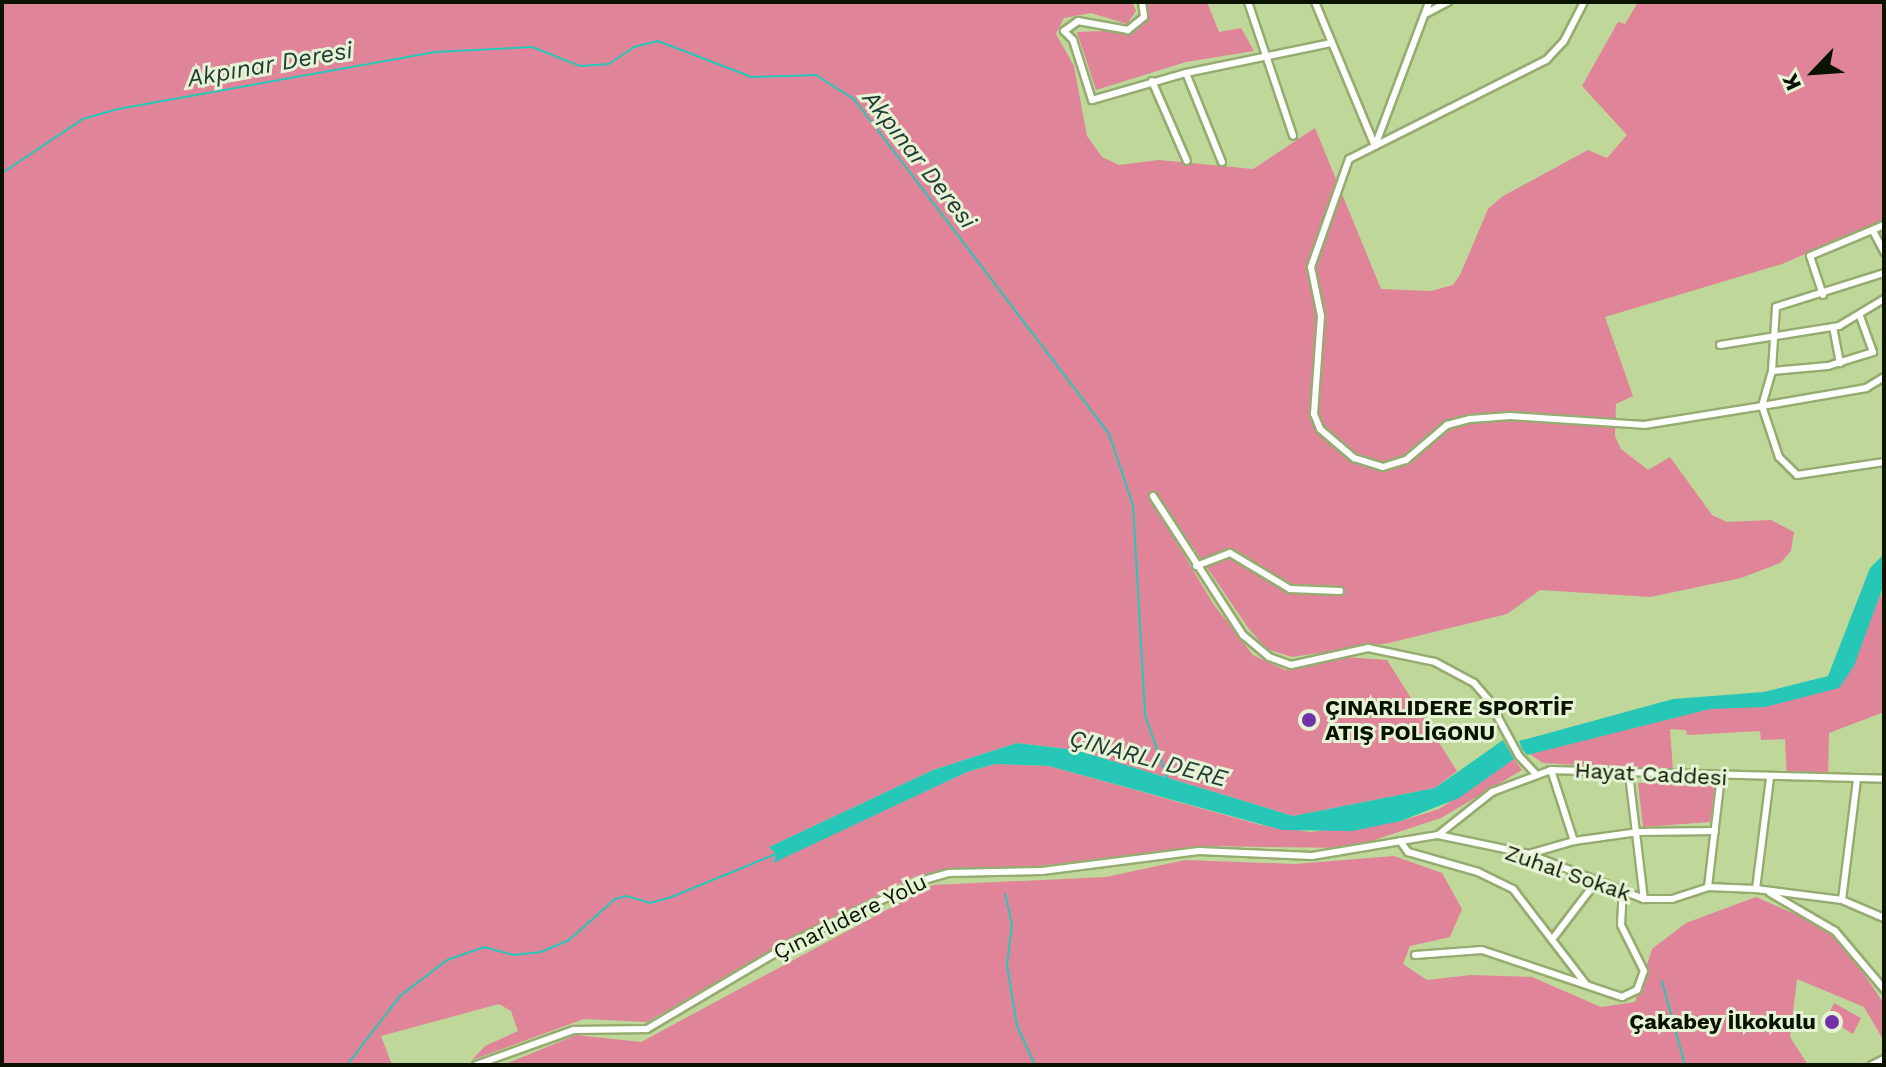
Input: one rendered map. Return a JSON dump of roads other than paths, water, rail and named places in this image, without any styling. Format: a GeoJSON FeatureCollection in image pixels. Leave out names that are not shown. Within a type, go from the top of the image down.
{"type":"FeatureCollection","features":[{"type":"Feature","properties":{"kind":"street"},"geometry":{"type":"LineString","coordinates":[[1142,2],[1144,17],[1128,30],[1078,21],[1064,31],[1073,40],[1092,100],[1152,81],[1331,43]]}},
{"type":"Feature","properties":{"kind":"street"},"geometry":{"type":"LineString","coordinates":[[1248,2],[1293,136]]}},
{"type":"Feature","properties":{"kind":"street"},"geometry":{"type":"LineString","coordinates":[[1315,2],[1375,146]]}},
{"type":"Feature","properties":{"kind":"street"},"geometry":{"type":"LineString","coordinates":[[1375,146],[1429,2]]}},
{"type":"Feature","properties":{"kind":"street"},"geometry":{"type":"LineString","coordinates":[[1427,13],[1448,2]]}},
{"type":"Feature","properties":{"kind":"street"},"geometry":{"type":"LineString","coordinates":[[1584,2],[1564,41],[1546,60],[1349,159],[1311,267],[1321,316],[1314,414],[1320,429],[1354,458],[1383,467],[1406,460],[1447,425],[1470,419],[1510,416],[1644,425],[1866,388],[1884,377]]}},
{"type":"Feature","properties":{"kind":"street"},"geometry":{"type":"LineString","coordinates":[[1186,73],[1222,162]]}},
{"type":"Feature","properties":{"kind":"street"},"geometry":{"type":"LineString","coordinates":[[1152,81],[1187,161]]}},
{"type":"Feature","properties":{"kind":"street"},"geometry":{"type":"LineString","coordinates":[[1823,295],[1810,256],[1884,225]]}},
{"type":"Feature","properties":{"kind":"street"},"geometry":{"type":"LineString","coordinates":[[1873,231],[1884,252]]}},
{"type":"Feature","properties":{"kind":"street"},"geometry":{"type":"LineString","coordinates":[[1884,273],[1823,295],[1776,307],[1772,371],[1762,406],[1779,457],[1797,475],[1884,462]]}},
{"type":"Feature","properties":{"kind":"street"},"geometry":{"type":"LineString","coordinates":[[1720,345],[1833,327],[1860,316],[1884,299]]}},
{"type":"Feature","properties":{"kind":"street"},"geometry":{"type":"LineString","coordinates":[[1772,371],[1840,363],[1873,352],[1860,316]]}},
{"type":"Feature","properties":{"kind":"street"},"geometry":{"type":"LineString","coordinates":[[1833,327],[1840,363]]}},
{"type":"Feature","properties":{"kind":"street"},"geometry":{"type":"LineString","coordinates":[[1153,496],[1243,635],[1280,662],[1390,649],[1458,673],[1488,699],[1519,756],[1536,774]]}},
{"type":"Feature","properties":{"kind":"street"},"geometry":{"type":"LineString","coordinates":[[1196,566],[1230,553],[1290,589],[1340,591]]}},
{"type":"Feature","properties":{"kind":"street"},"geometry":{"type":"LineString","coordinates":[[1551,770],[1574,841]]}},
{"type":"Feature","properties":{"kind":"street","name":"Hayat Caddesi"},"geometry":{"type":"LineString","coordinates":[[1438,835],[1492,792],[1551,770],[1721,777],[1884,779]]}},
{"type":"Feature","properties":{"kind":"street"},"geometry":{"type":"LineString","coordinates":[[1629,774],[1644,899]]}},
{"type":"Feature","properties":{"kind":"street"},"geometry":{"type":"LineString","coordinates":[[1708,887],[1721,777]]}},
{"type":"Feature","properties":{"kind":"street"},"geometry":{"type":"LineString","coordinates":[[1770,778],[1760,889],[1835,931],[1884,989]]}},
{"type":"Feature","properties":{"kind":"street"},"geometry":{"type":"LineString","coordinates":[[1842,900],[1857,780]]}},
{"type":"Feature","properties":{"kind":"street"},"geometry":{"type":"LineString","coordinates":[[1529,854],[1574,841],[1638,832],[1715,831]]}},
{"type":"Feature","properties":{"kind":"street","name":"Çınarlıdere Yolu"},"geometry":{"type":"LineString","coordinates":[[476,1065],[574,1030],[647,1029],[799,939],[935,876],[1042,871],[1199,851],[1312,856],[1438,835]]}},
{"type":"Feature","properties":{"kind":"street","name":"Zuhal Sokak"},"geometry":{"type":"LineString","coordinates":[[1438,835],[1529,854],[1644,899],[1672,899],[1708,887],[1760,889],[1842,900],[1884,918]]}},
{"type":"Feature","properties":{"kind":"street"},"geometry":{"type":"LineString","coordinates":[[1400,841],[1408,852],[1500,881],[1521,897],[1554,937],[1588,987]]}},
{"type":"Feature","properties":{"kind":"street"},"geometry":{"type":"LineString","coordinates":[[1554,937],[1596,882]]}},
{"type":"Feature","properties":{"kind":"street"},"geometry":{"type":"LineString","coordinates":[[1415,955],[1482,950],[1622,997],[1641,984],[1644,971],[1621,925],[1623,892]]}},
{"type":"Feature","properties":{"kind":"street"},"geometry":{"type":"LineString","coordinates":[[1872,1065],[1884,1059]]}},
{"type":"Feature","properties":{"kind":"water"},"geometry":{"type":"Polygon","coordinates":[[[1884,554],[1884,584],[1854,666],[1839,688],[1765,707],[1710,709],[1527,755],[1522,749],[1519,741],[1673,699],[1764,692],[1828,676],[1870,568],[1884,554]]]}},
{"type":"Feature","properties":{"kind":"water"},"geometry":{"type":"Polygon","coordinates":[[[1503,740],[1514,759],[1459,798],[1401,821],[1352,831],[1282,830],[1049,766],[995,764],[967,772],[773,863],[776,854],[769,847],[933,770],[1017,743],[1076,750],[1293,816],[1435,788],[1503,740]]]}},
{"type":"Feature","properties":{"kind":"waterway","name":"Akpınar Deresi"},"geometry":{"type":"LineString","coordinates":[[2,173],[83,119],[118,109],[434,52],[532,47],[580,66],[609,64],[634,47],[658,41],[752,77],[816,75],[854,99],[1109,434],[1133,505],[1145,715],[1168,780]]}},
{"type":"Feature","properties":{"kind":"waterway"},"geometry":{"type":"LineString","coordinates":[[347,1065],[400,996],[447,960],[484,947],[513,955],[541,952],[569,940],[615,899],[626,896],[650,903],[669,898],[776,854]]}},
{"type":"Feature","properties":{"kind":"waterway"},"geometry":{"type":"LineString","coordinates":[[1005,894],[1012,924],[1007,965],[1017,1026],[1035,1065]]}},
{"type":"Feature","properties":{"kind":"waterway"},"geometry":{"type":"LineString","coordinates":[[1662,981],[1685,1065]]}},
{"type":"Feature","properties":{"kind":"place","name":"ÇINARLIDERE SPORTİF ATIŞ POLİGONU"},"geometry":{"type":"Point","coordinates":[1309,720]}},
{"type":"Feature","properties":{"kind":"place","name":"Çakabey İlkokulu"},"geometry":{"type":"Point","coordinates":[1832,1022]}},
{"type":"Feature","properties":{"kind":"water label","name":"ÇINARLI DERE"},"geometry":{"type":"Point","coordinates":[1148,759]}}]}
